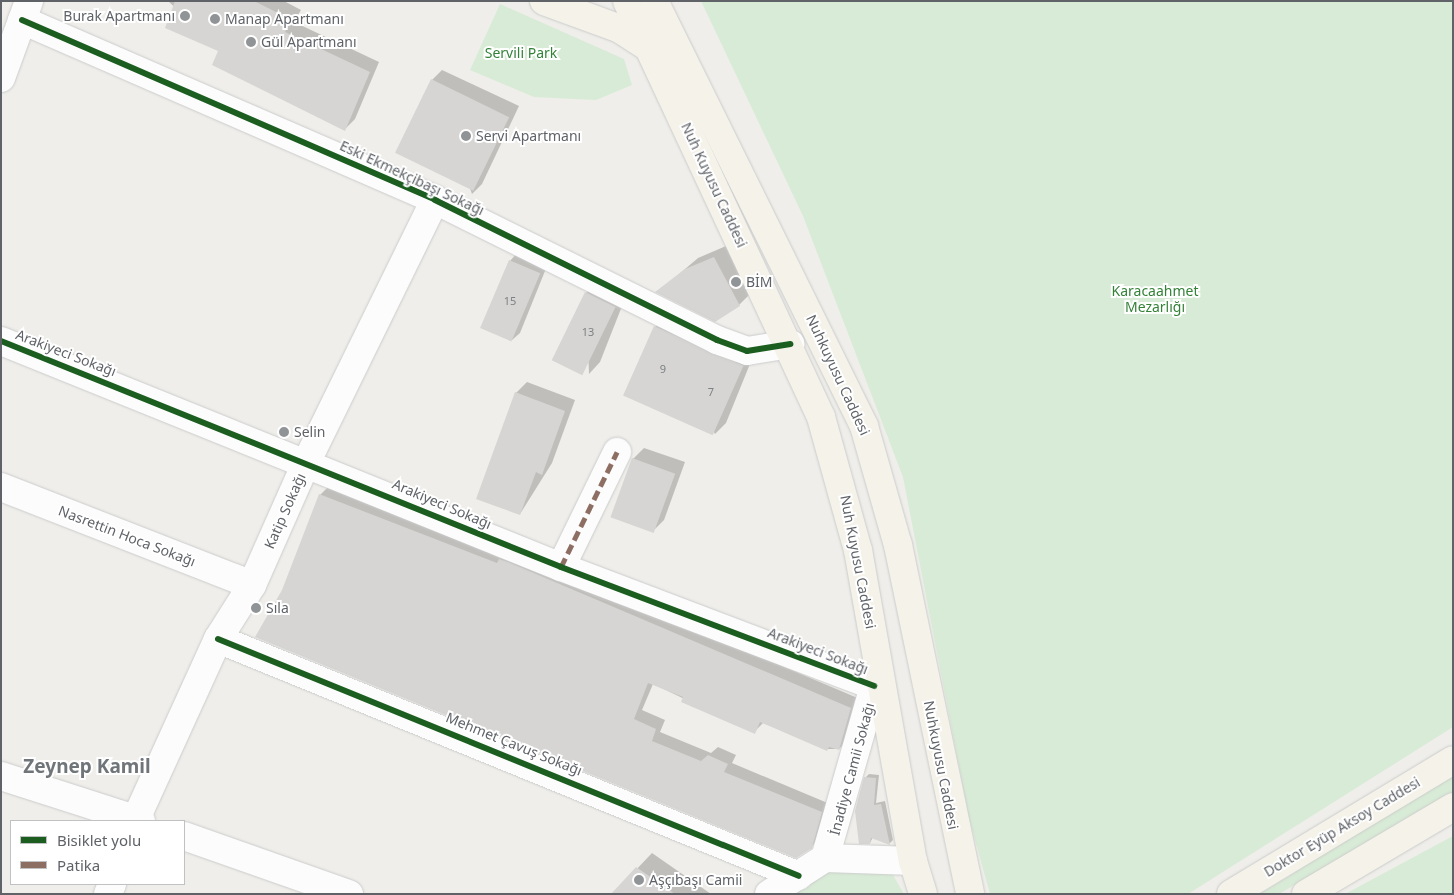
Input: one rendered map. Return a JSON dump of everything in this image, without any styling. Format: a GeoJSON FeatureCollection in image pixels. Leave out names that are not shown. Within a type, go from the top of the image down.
{"type":"FeatureCollection","features":[{"type":"Feature","properties":{"kind":"main road"},"geometry":{"type":"LineString","coordinates":[[544,1],[620,29],[650,48]]}},
{"type":"Feature","properties":{"kind":"main road"},"geometry":{"type":"LineString","coordinates":[[548,1],[583,1]]}},
{"type":"Feature","properties":{"kind":"main road","name":"Nuh Kuyusu Caddesi"},"geometry":{"type":"LineString","coordinates":[[627,1],[790,344],[821,417],[843,486],[878,686],[913,861],[923,894]]}},
{"type":"Feature","properties":{"kind":"main road","name":"Nuhkuyusu Caddesi"},"geometry":{"type":"LineString","coordinates":[[654,1],[864,426],[898,545],[970,894]]}},
{"type":"Feature","properties":{"kind":"main road","name":"Doktor Eyüp Aksoy Caddesi"},"geometry":{"type":"LineString","coordinates":[[1234,893],[1453,760]]}},
{"type":"Feature","properties":{"kind":"main road"},"geometry":{"type":"LineString","coordinates":[[1306,894],[1453,807]]}},
{"type":"Feature","properties":{"kind":"street"},"geometry":{"type":"LineString","coordinates":[[1,78],[25,11]]}},
{"type":"Feature","properties":{"kind":"street","name":"Eski Ekmekçibaşı Sokağı"},"geometry":{"type":"LineString","coordinates":[[25,11],[435,200],[717,340],[747,351],[790,344]]}},
{"type":"Feature","properties":{"kind":"street","name":"Katip Sokağı"},"geometry":{"type":"LineString","coordinates":[[138,820],[218,639],[252,585],[307,461],[435,200]]}},
{"type":"Feature","properties":{"kind":"street","name":"Arakiyeci Sokağı"},"geometry":{"type":"LineString","coordinates":[[1,341],[307,461],[561,567],[878,686]]}},
{"type":"Feature","properties":{"kind":"street"},"geometry":{"type":"LineString","coordinates":[[561,567],[617,452]]}},
{"type":"Feature","properties":{"kind":"street","name":"Nasrettin Hoca Sokağı"},"geometry":{"type":"LineString","coordinates":[[1,487],[252,585]]}},
{"type":"Feature","properties":{"kind":"street","name":"Mehmet Çavuş Sokağı"},"geometry":{"type":"LineString","coordinates":[[218,639],[799,876]]}},
{"type":"Feature","properties":{"kind":"street","name":"İnadiye Camii Sokağı"},"geometry":{"type":"LineString","coordinates":[[825,858],[878,686]]}},
{"type":"Feature","properties":{"kind":"street"},"geometry":{"type":"LineString","coordinates":[[1,776],[135,820]]}},
{"type":"Feature","properties":{"kind":"street"},"geometry":{"type":"LineString","coordinates":[[185,836],[349,894]]}},
{"type":"Feature","properties":{"kind":"street"},"geometry":{"type":"LineString","coordinates":[[769,894],[825,858],[913,861]]}},
{"type":"Feature","properties":{"kind":"green space","name":"Karacaahmet Mezarlığı"},"geometry":{"type":"Polygon","coordinates":[[[701,1],[1453,1],[1453,727],[1188,894],[990,894],[969,818],[903,477],[803,216],[701,1]]]}},
{"type":"Feature","properties":{"kind":"green space","name":"Servili Park"},"geometry":{"type":"Polygon","coordinates":[[[500,4],[624,59],[632,85],[596,100],[534,97],[470,70],[500,4]]]}},
{"type":"Feature","properties":{"kind":"green space"},"geometry":{"type":"Polygon","coordinates":[[[1453,773],[1453,792],[1279,894],[1260,894],[1453,773]]]}},
{"type":"Feature","properties":{"kind":"green space"},"geometry":{"type":"Polygon","coordinates":[[[1453,836],[1453,894],[1345,894],[1453,836]]]}},
{"type":"Feature","properties":{"kind":"green space"},"geometry":{"type":"Polygon","coordinates":[[[819,857],[889,868],[904,894],[762,894],[819,857]]]}},
{"type":"Feature","properties":{"kind":"building"},"geometry":{"type":"Polygon","coordinates":[[[175,1],[254,1],[292,20],[285,32],[370,72],[345,131],[212,65],[218,51],[165,28],[175,1]]]}},
{"type":"Feature","properties":{"kind":"building","name":"Servi Apartmanı"},"geometry":{"type":"Polygon","coordinates":[[[431,79],[509,117],[473,191],[395,153],[431,79]]]}},
{"type":"Feature","properties":{"kind":"building"},"geometry":{"type":"Polygon","coordinates":[[[714,257],[740,306],[715,322],[655,292],[685,269],[714,257]]]}},
{"type":"Feature","properties":{"kind":"building"},"geometry":{"type":"Polygon","coordinates":[[[509,260],[540,273],[511,341],[480,328],[509,260]]]}},
{"type":"Feature","properties":{"kind":"building"},"geometry":{"type":"Polygon","coordinates":[[[585,292],[616,307],[582,375],[552,360],[585,292]]]}},
{"type":"Feature","properties":{"kind":"building"},"geometry":{"type":"Polygon","coordinates":[[[654,326],[744,366],[713,435],[623,395],[654,326]]]}},
{"type":"Feature","properties":{"kind":"building"},"geometry":{"type":"Polygon","coordinates":[[[515,392],[565,411],[542,475],[536,472],[520,515],[476,499],[515,392]]]}},
{"type":"Feature","properties":{"kind":"building"},"geometry":{"type":"Polygon","coordinates":[[[632,458],[675,474],[654,533],[610,517],[632,458]]]}},
{"type":"Feature","properties":{"kind":"building"},"geometry":{"type":"Polygon","coordinates":[[[319,494],[497,563],[499,559],[508,562],[851,708],[839,750],[829,747],[827,751],[760,722],[755,734],[681,702],[683,697],[648,683],[634,719],[656,729],[652,741],[701,761],[708,755],[728,764],[724,772],[822,812],[812,848],[796,858],[255,637],[282,590],[319,494]]]}},
{"type":"Feature","properties":{"kind":"building"},"geometry":{"type":"Polygon","coordinates":[[[864,777],[876,778],[874,805],[881,804],[890,845],[871,838],[870,844],[859,844],[855,811],[864,777]]]}},
{"type":"Feature","properties":{"kind":"building","name":"Aşçıbaşı Camii"},"geometry":{"type":"Polygon","coordinates":[[[636,867],[675,894],[611,894],[636,867]]]}},
{"type":"Feature","properties":{"kind":"marked path"},"geometry":{"type":"LineString","coordinates":[[561,567],[617,452]]}},
{"type":"Feature","properties":{"kind":"cycle path"},"geometry":{"type":"LineString","coordinates":[[22,20],[435,200],[717,340],[747,351],[790,344]]}},
{"type":"Feature","properties":{"kind":"cycle path"},"geometry":{"type":"LineString","coordinates":[[1,341],[561,567],[874,686]]}},
{"type":"Feature","properties":{"kind":"cycle path"},"geometry":{"type":"LineString","coordinates":[[218,639],[799,876]]}},
{"type":"Feature","properties":{"kind":"place","name":"Burak Apartmanı"},"geometry":{"type":"Point","coordinates":[185,16]}},
{"type":"Feature","properties":{"kind":"place","name":"Manap Apartmanı"},"geometry":{"type":"Point","coordinates":[215,19]}},
{"type":"Feature","properties":{"kind":"place","name":"Gül Apartmanı"},"geometry":{"type":"Point","coordinates":[251,42]}},
{"type":"Feature","properties":{"kind":"place","name":"Servi Apartmanı"},"geometry":{"type":"Point","coordinates":[466,136]}},
{"type":"Feature","properties":{"kind":"place","name":"BİM"},"geometry":{"type":"Point","coordinates":[736,282]}},
{"type":"Feature","properties":{"kind":"place","name":"Selin"},"geometry":{"type":"Point","coordinates":[284,432]}},
{"type":"Feature","properties":{"kind":"place","name":"Sıla"},"geometry":{"type":"Point","coordinates":[256,608]}},
{"type":"Feature","properties":{"kind":"place","name":"Aşçıbaşı Camii"},"geometry":{"type":"Point","coordinates":[639,880]}},
{"type":"Feature","properties":{"kind":"district","name":"Zeynep Kamil"},"geometry":{"type":"Point","coordinates":[87,767]}}]}
